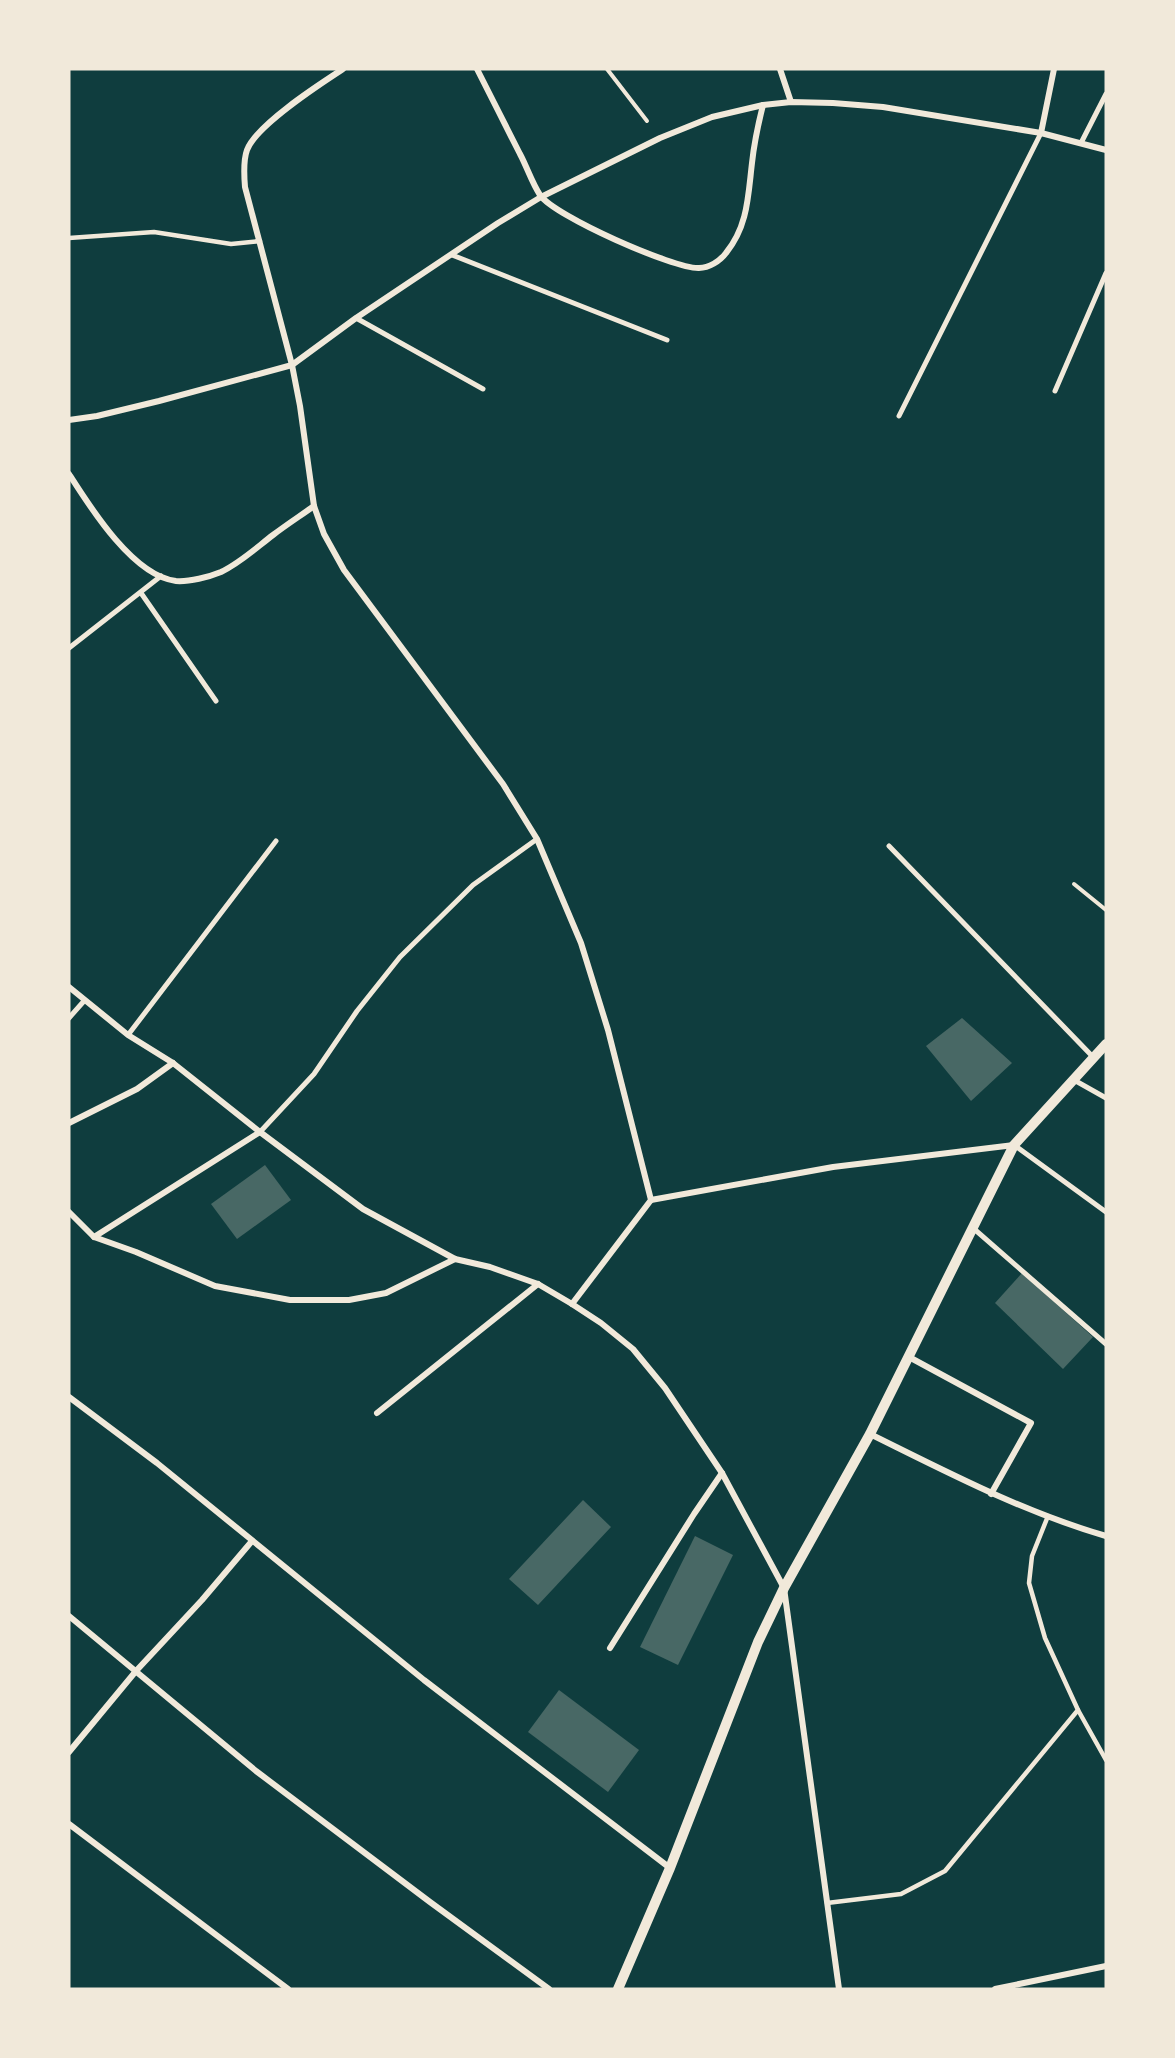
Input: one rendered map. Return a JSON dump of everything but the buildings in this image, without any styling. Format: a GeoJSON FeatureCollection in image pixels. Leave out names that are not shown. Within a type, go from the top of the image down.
{"type":"FeatureCollection","features":[{"type":"Feature","properties":{"kind":"street"},"geometry":{"type":"LineString","coordinates":[[343,69],[307,92],[260,131],[247,149],[244,165],[245,187],[292,365],[314,506],[324,534],[344,570],[502,784],[537,839],[581,943],[608,1030],[651,1200]]}},
{"type":"Feature","properties":{"kind":"street"},"geometry":{"type":"LineString","coordinates":[[477,69],[541,197],[578,222],[676,265],[701,268],[710,266],[725,255],[742,225],[749,198],[754,146],[763,105]]}},
{"type":"Feature","properties":{"kind":"street"},"geometry":{"type":"LineString","coordinates":[[780,69],[790,102]]}},
{"type":"Feature","properties":{"kind":"street"},"geometry":{"type":"LineString","coordinates":[[899,416],[1041,133],[1054,69]]}},
{"type":"Feature","properties":{"kind":"street"},"geometry":{"type":"LineString","coordinates":[[1081,143],[1106,94]]}},
{"type":"Feature","properties":{"kind":"street"},"geometry":{"type":"LineString","coordinates":[[69,420],[97,416],[159,401],[292,365],[356,318],[541,197],[660,138],[712,117],[763,105],[790,102],[883,107],[1041,133],[1106,150]]}},
{"type":"Feature","properties":{"kind":"street"},"geometry":{"type":"LineString","coordinates":[[452,255],[668,340]]}},
{"type":"Feature","properties":{"kind":"street"},"geometry":{"type":"LineString","coordinates":[[1055,391],[1106,273]]}},
{"type":"Feature","properties":{"kind":"street"},"geometry":{"type":"LineString","coordinates":[[356,318],[483,389]]}},
{"type":"Feature","properties":{"kind":"street"},"geometry":{"type":"LineString","coordinates":[[69,474],[109,532],[145,567],[176,581],[220,572],[248,555],[314,506]]}},
{"type":"Feature","properties":{"kind":"street"},"geometry":{"type":"LineString","coordinates":[[69,648],[161,576]]}},
{"type":"Feature","properties":{"kind":"street"},"geometry":{"type":"LineString","coordinates":[[141,593],[216,700]]}},
{"type":"Feature","properties":{"kind":"street"},"geometry":{"type":"LineString","coordinates":[[94,1237],[260,1132],[314,1074],[357,1011],[400,957],[473,885],[537,839]]}},
{"type":"Feature","properties":{"kind":"street"},"geometry":{"type":"LineString","coordinates":[[128,1035],[276,841]]}},
{"type":"Feature","properties":{"kind":"street"},"geometry":{"type":"LineString","coordinates":[[889,846],[1094,1058]]}},
{"type":"Feature","properties":{"kind":"street"},"geometry":{"type":"LineString","coordinates":[[69,987],[128,1035],[173,1063],[363,1209],[455,1258],[490,1267],[538,1284],[572,1304],[601,1323],[633,1349],[665,1388],[722,1473],[784,1588],[839,1989]]}},
{"type":"Feature","properties":{"kind":"street"},"geometry":{"type":"LineString","coordinates":[[69,1018],[84,1000]]}},
{"type":"Feature","properties":{"kind":"street"},"geometry":{"type":"LineString","coordinates":[[618,1989],[670,1868],[758,1642],[784,1588],[870,1434],[1014,1145],[1106,1044]]}},
{"type":"Feature","properties":{"kind":"street"},"geometry":{"type":"LineString","coordinates":[[69,1123],[137,1089],[173,1063]]}},
{"type":"Feature","properties":{"kind":"street"},"geometry":{"type":"LineString","coordinates":[[1074,1080],[1106,1098]]}},
{"type":"Feature","properties":{"kind":"street"},"geometry":{"type":"LineString","coordinates":[[572,1304],[651,1200],[833,1167],[1014,1145],[1106,1212]]}},
{"type":"Feature","properties":{"kind":"street"},"geometry":{"type":"LineString","coordinates":[[69,1212],[94,1237],[136,1252],[214,1286],[290,1300],[349,1300],[386,1293],[455,1258]]}},
{"type":"Feature","properties":{"kind":"street"},"geometry":{"type":"LineString","coordinates":[[973,1228],[1106,1344]]}},
{"type":"Feature","properties":{"kind":"street"},"geometry":{"type":"LineString","coordinates":[[377,1413],[538,1284]]}},
{"type":"Feature","properties":{"kind":"street"},"geometry":{"type":"LineString","coordinates":[[909,1357],[1031,1423],[991,1494]]}},
{"type":"Feature","properties":{"kind":"street"},"geometry":{"type":"LineString","coordinates":[[69,1397],[157,1463],[424,1680],[670,1868]]}},
{"type":"Feature","properties":{"kind":"street"},"geometry":{"type":"LineString","coordinates":[[870,1434],[991,1494],[1077,1528],[1106,1536]]}},
{"type":"Feature","properties":{"kind":"street"},"geometry":{"type":"LineString","coordinates":[[610,1648],[722,1473]]}},
{"type":"Feature","properties":{"kind":"street"},"geometry":{"type":"LineString","coordinates":[[69,1752],[136,1671],[202,1600],[252,1541]]}},
{"type":"Feature","properties":{"kind":"street"},"geometry":{"type":"LineString","coordinates":[[69,1616],[256,1771],[549,1989]]}},
{"type":"Feature","properties":{"kind":"street"},"geometry":{"type":"LineString","coordinates":[[69,1824],[288,1989]]}},
{"type":"Feature","properties":{"kind":"street"},"geometry":{"type":"LineString","coordinates":[[995,1989],[1106,1966]]}},
{"type":"Feature","properties":{"kind":"lane"},"geometry":{"type":"LineString","coordinates":[[69,238],[154,232],[231,244],[260,240]]}},
{"type":"Feature","properties":{"kind":"lane"},"geometry":{"type":"LineString","coordinates":[[1048,1516],[1032,1556],[1029,1583],[1045,1638],[1078,1710],[1106,1760]]}},
{"type":"Feature","properties":{"kind":"lane"},"geometry":{"type":"LineString","coordinates":[[827,1903],[901,1894],[945,1871],[1078,1710]]}},
{"type":"Feature","properties":{"kind":"path"},"geometry":{"type":"LineString","coordinates":[[607,69],[660,138]]}},
{"type":"Feature","properties":{"kind":"path"},"geometry":{"type":"LineString","coordinates":[[1074,884],[1106,910]]}}]}
